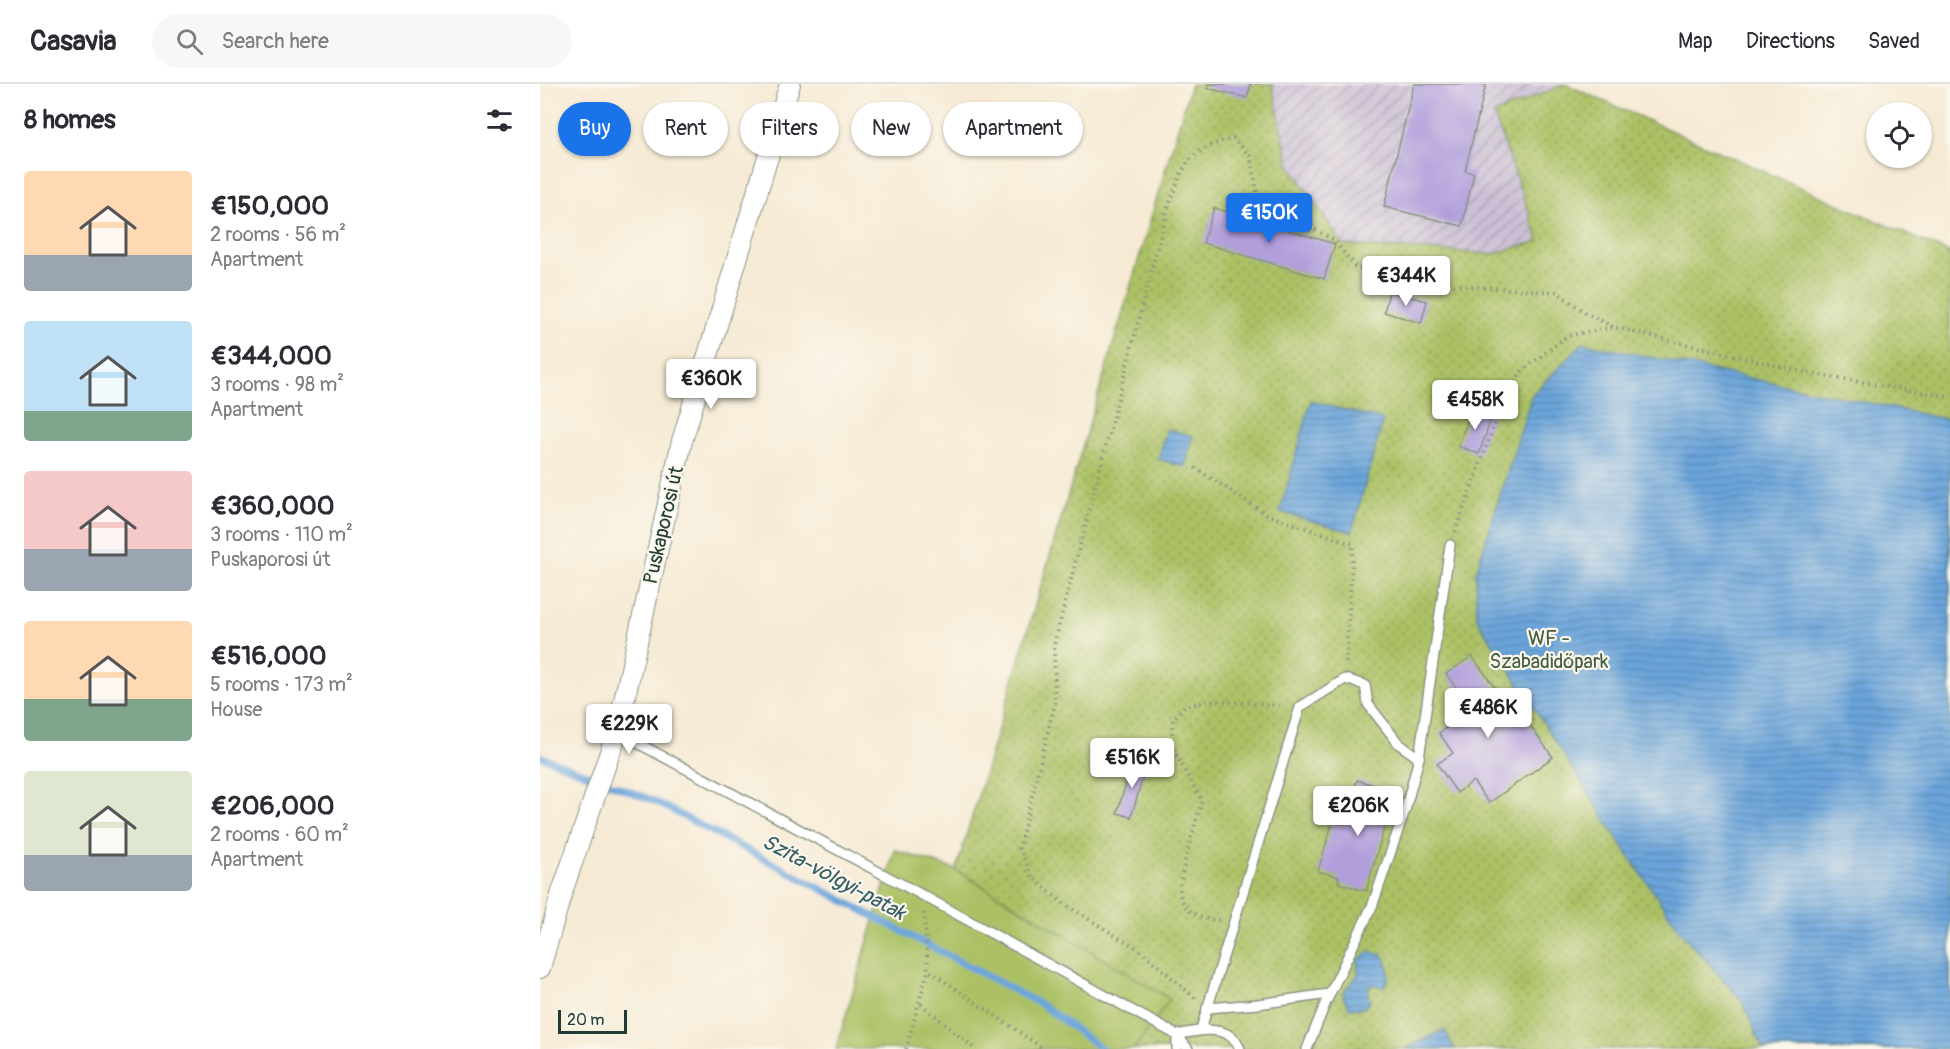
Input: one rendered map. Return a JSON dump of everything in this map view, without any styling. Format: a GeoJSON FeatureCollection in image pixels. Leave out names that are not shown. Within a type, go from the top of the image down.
{"type":"FeatureCollection","features":[{"type":"Feature","properties":{"kind":"street","name":"Puskaporosi út"},"geometry":{"type":"LineString","coordinates":[[540,968],[561,892],[617,732],[682,441],[790,84]]}},
{"type":"Feature","properties":{"kind":"lane"},"geometry":{"type":"LineString","coordinates":[[1307,1049],[1329,994],[1373,904],[1419,758],[1450,545]]}},
{"type":"Feature","properties":{"kind":"lane"},"geometry":{"type":"LineString","coordinates":[[1201,1029],[1300,707],[1345,679],[1365,686],[1368,704],[1399,744],[1419,758]]}},
{"type":"Feature","properties":{"kind":"lane"},"geometry":{"type":"LineString","coordinates":[[617,732],[1177,1035],[1188,1049]]}},
{"type":"Feature","properties":{"kind":"lane"},"geometry":{"type":"LineString","coordinates":[[1207,1008],[1258,1004],[1329,994]]}},
{"type":"Feature","properties":{"kind":"lane"},"geometry":{"type":"LineString","coordinates":[[1177,1035],[1201,1029],[1224,1032],[1237,1041],[1240,1049]]}},
{"type":"Feature","properties":{"kind":"lane"},"geometry":{"type":"LineString","coordinates":[[1177,1035],[1177,1049]]}},
{"type":"Feature","properties":{"kind":"path"},"geometry":{"type":"LineString","coordinates":[[1207,1008],[1141,951],[1064,904],[1032,876],[1019,848],[1055,703],[1054,645],[1168,207],[1186,163],[1209,145],[1233,138],[1250,156],[1258,195],[1335,240],[1355,267],[1419,282],[1557,292],[1584,312],[1613,327],[1808,373],[1950,397]]}},
{"type":"Feature","properties":{"kind":"path"},"geometry":{"type":"LineString","coordinates":[[1450,545],[1494,426],[1520,373],[1567,336],[1613,327]]}},
{"type":"Feature","properties":{"kind":"path"},"geometry":{"type":"LineString","coordinates":[[1195,468],[1269,516],[1353,544],[1345,679]]}},
{"type":"Feature","properties":{"kind":"path"},"geometry":{"type":"LineString","coordinates":[[1236,916],[1206,920],[1190,912],[1180,893],[1202,801],[1171,745],[1173,720],[1185,705],[1215,701],[1300,707]]}},
{"type":"Feature","properties":{"kind":"path"},"geometry":{"type":"LineString","coordinates":[[906,1049],[921,1004],[928,970],[925,925]]}},
{"type":"Feature","properties":{"kind":"path"},"geometry":{"type":"LineString","coordinates":[[928,970],[1044,1049]]}},
{"type":"Feature","properties":{"kind":"path"},"geometry":{"type":"LineString","coordinates":[[921,1004],[975,1049]]}},
{"type":"Feature","properties":{"kind":"shaded area"},"geometry":{"type":"Polygon","coordinates":[[[1272,84],[1565,84],[1494,114],[1539,241],[1492,254],[1342,245],[1289,164],[1272,84]]]}},
{"type":"Feature","properties":{"kind":"green space","name":"WF - Szabadidőpark"},"geometry":{"type":"Polygon","coordinates":[[[1191,84],[1272,84],[1289,164],[1343,245],[1492,254],[1539,241],[1494,114],[1565,84],[1950,253],[1950,1049],[1134,1049],[1170,999],[956,870],[1191,84]]]}},
{"type":"Feature","properties":{"kind":"green space"},"geometry":{"type":"Polygon","coordinates":[[[895,850],[956,870],[1171,999],[1134,1049],[836,1049],[895,850]]]}},
{"type":"Feature","properties":{"kind":"water"},"geometry":{"type":"Polygon","coordinates":[[[1583,343],[1950,420],[1950,1049],[1763,1049],[1742,1001],[1681,932],[1623,847],[1477,619],[1476,572],[1532,395],[1583,343]]]}},
{"type":"Feature","properties":{"kind":"water"},"geometry":{"type":"Polygon","coordinates":[[[1311,401],[1383,420],[1352,532],[1280,512],[1311,401]]]}},
{"type":"Feature","properties":{"kind":"water"},"geometry":{"type":"Polygon","coordinates":[[[1167,429],[1193,436],[1185,467],[1158,459],[1167,429]]]}},
{"type":"Feature","properties":{"kind":"water"},"geometry":{"type":"Polygon","coordinates":[[[1369,952],[1383,955],[1388,967],[1386,984],[1383,987],[1372,984],[1368,990],[1369,1003],[1364,1008],[1350,1008],[1343,997],[1345,990],[1358,975],[1358,960],[1369,952]]]}},
{"type":"Feature","properties":{"kind":"water"},"geometry":{"type":"Polygon","coordinates":[[[1444,1030],[1454,1049],[1405,1049],[1444,1030]]]}},
{"type":"Feature","properties":{"kind":"building"},"geometry":{"type":"Polygon","coordinates":[[[1208,84],[1251,84],[1247,98],[1207,88],[1208,84]]]}},
{"type":"Feature","properties":{"kind":"building"},"geometry":{"type":"Polygon","coordinates":[[[1414,84],[1486,84],[1465,171],[1474,173],[1462,226],[1384,207],[1414,84]]]}},
{"type":"Feature","properties":{"kind":"building"},"geometry":{"type":"Polygon","coordinates":[[[1214,208],[1335,244],[1324,279],[1203,243],[1214,208]]]}},
{"type":"Feature","properties":{"kind":"building"},"geometry":{"type":"Polygon","coordinates":[[[1389,292],[1427,301],[1421,323],[1384,312],[1389,292]]]}},
{"type":"Feature","properties":{"kind":"building"},"geometry":{"type":"Polygon","coordinates":[[[1472,409],[1492,416],[1479,454],[1458,446],[1472,409]]]}},
{"type":"Feature","properties":{"kind":"building"},"geometry":{"type":"Polygon","coordinates":[[[1472,656],[1521,724],[1526,720],[1553,757],[1489,803],[1473,781],[1457,793],[1437,764],[1453,753],[1439,733],[1472,710],[1446,674],[1472,656]]]}},
{"type":"Feature","properties":{"kind":"building"},"geometry":{"type":"Polygon","coordinates":[[[1133,760],[1147,764],[1131,817],[1117,813],[1133,760]]]}},
{"type":"Feature","properties":{"kind":"building"},"geometry":{"type":"Polygon","coordinates":[[[1357,780],[1395,791],[1366,891],[1338,883],[1339,877],[1318,871],[1333,821],[1344,824],[1357,780]]]}},
{"type":"Feature","properties":{"kind":"waterway","name":"Szita-völgyi-patak"},"geometry":{"type":"LineString","coordinates":[[540,756],[654,801],[1042,1005],[1102,1049]]}}]}
